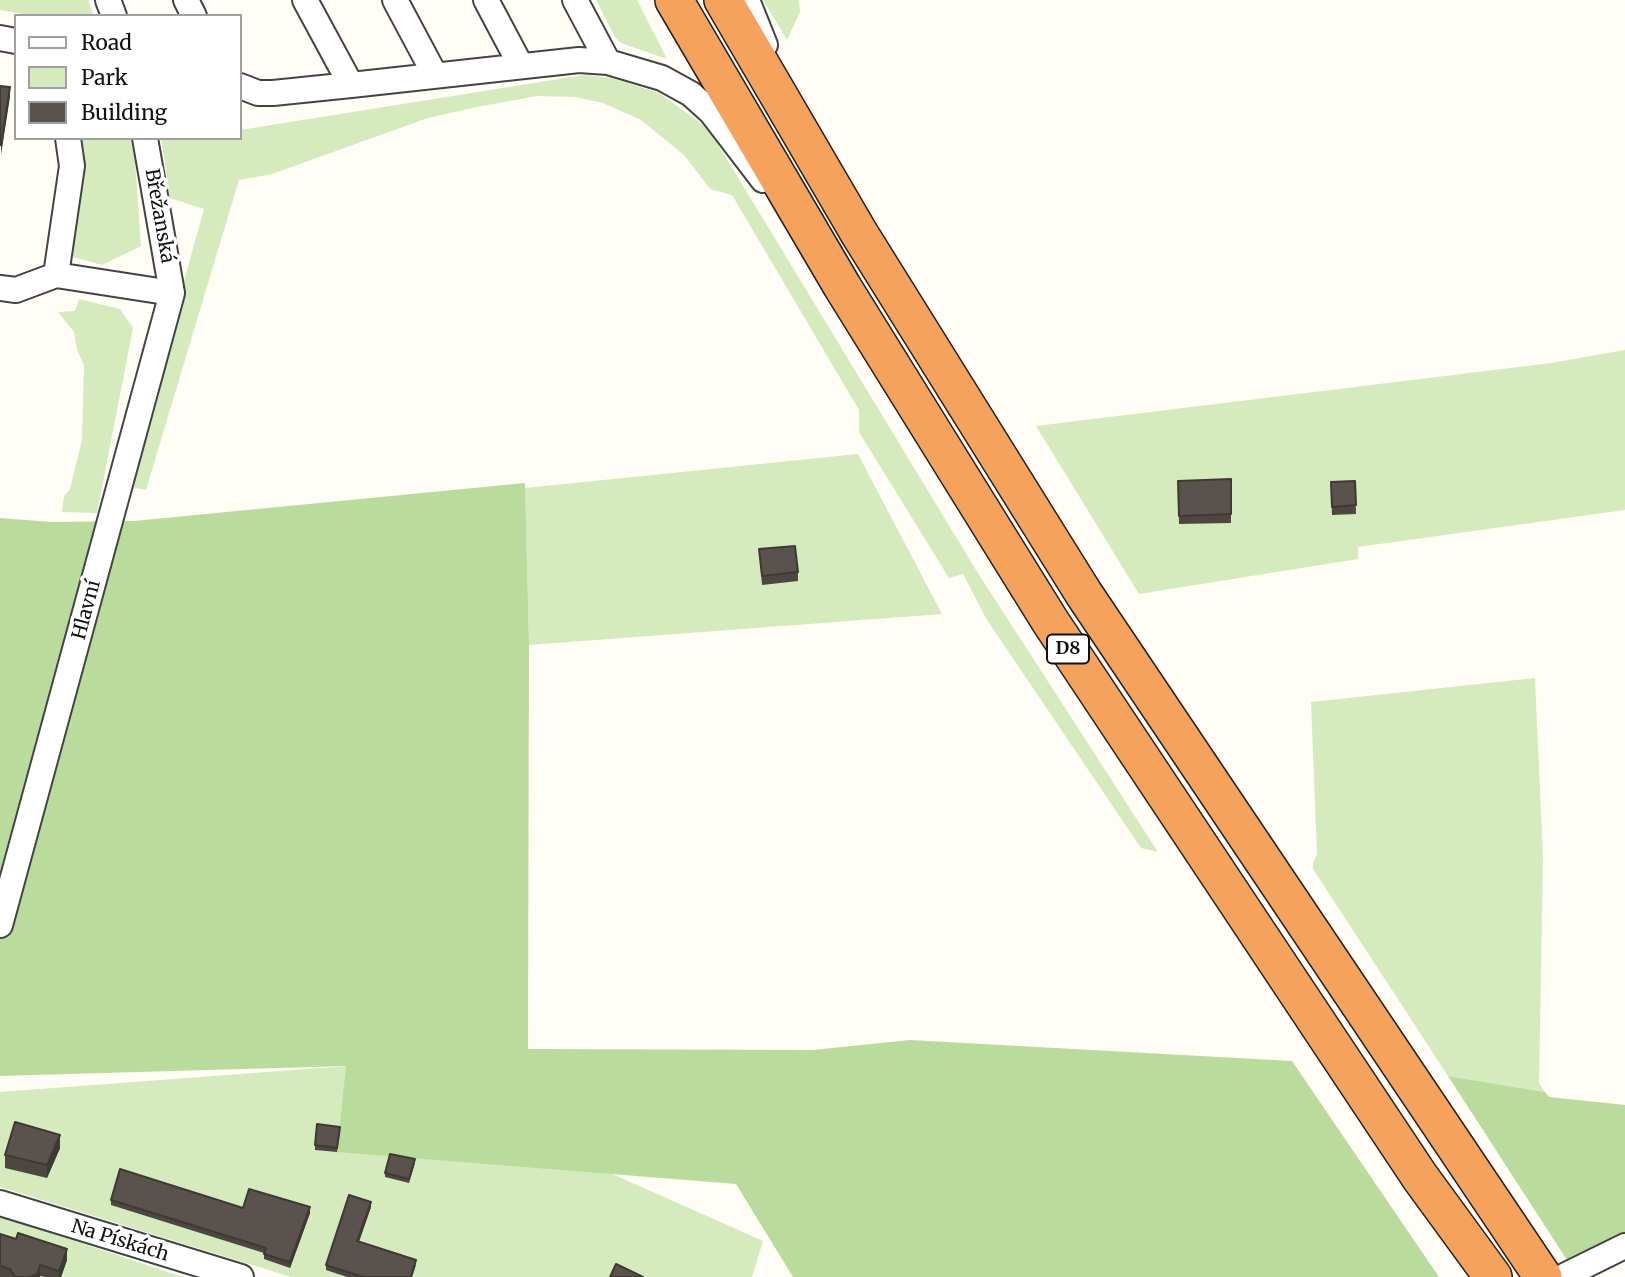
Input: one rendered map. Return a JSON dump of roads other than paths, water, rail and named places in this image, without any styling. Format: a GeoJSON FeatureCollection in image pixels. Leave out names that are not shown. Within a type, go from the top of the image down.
{"type":"FeatureCollection","features":[{"type":"Feature","properties":{"kind":"highway","name":"D8"},"geometry":{"type":"LineString","coordinates":[[674,0],[842,286],[1116,721],[1420,1177],[1493,1277]]}},
{"type":"Feature","properties":{"kind":"highway","name":"D8"},"geometry":{"type":"LineString","coordinates":[[723,0],[859,233],[1084,594],[1549,1276]]}},
{"type":"Feature","properties":{"kind":"street"},"geometry":{"type":"LineString","coordinates":[[305,0],[351,85]]}},
{"type":"Feature","properties":{"kind":"street"},"geometry":{"type":"LineString","coordinates":[[395,0],[435,75]]}},
{"type":"Feature","properties":{"kind":"street"},"geometry":{"type":"LineString","coordinates":[[486,0],[521,66]]}},
{"type":"Feature","properties":{"kind":"street"},"geometry":{"type":"LineString","coordinates":[[575,0],[608,62]]}},
{"type":"Feature","properties":{"kind":"street"},"geometry":{"type":"LineString","coordinates":[[747,0],[794,121]]}},
{"type":"Feature","properties":{"kind":"street"},"geometry":{"type":"LineString","coordinates":[[242,87],[258,93],[273,93],[579,60],[608,62],[662,78],[691,94],[711,112],[842,286]]}},
{"type":"Feature","properties":{"kind":"street"},"geometry":{"type":"LineString","coordinates":[[56,275],[72,166],[68,140]]}},
{"type":"Feature","properties":{"kind":"street","name":"Břežanská"},"geometry":{"type":"LineString","coordinates":[[145,140],[172,293]]}},
{"type":"Feature","properties":{"kind":"street"},"geometry":{"type":"LineString","coordinates":[[0,288],[16,290],[56,275],[172,293]]}},
{"type":"Feature","properties":{"kind":"street","name":"Hlavní"},"geometry":{"type":"LineString","coordinates":[[0,925],[172,293]]}},
{"type":"Feature","properties":{"kind":"street","name":"Na Pískách"},"geometry":{"type":"LineString","coordinates":[[0,1203],[241,1277]]}},
{"type":"Feature","properties":{"kind":"street"},"geometry":{"type":"LineString","coordinates":[[1549,1276],[1625,1245]]}},
{"type":"Feature","properties":{"kind":"street"},"geometry":{"type":"LineString","coordinates":[[1598,1276],[1625,1263]]}}]}
